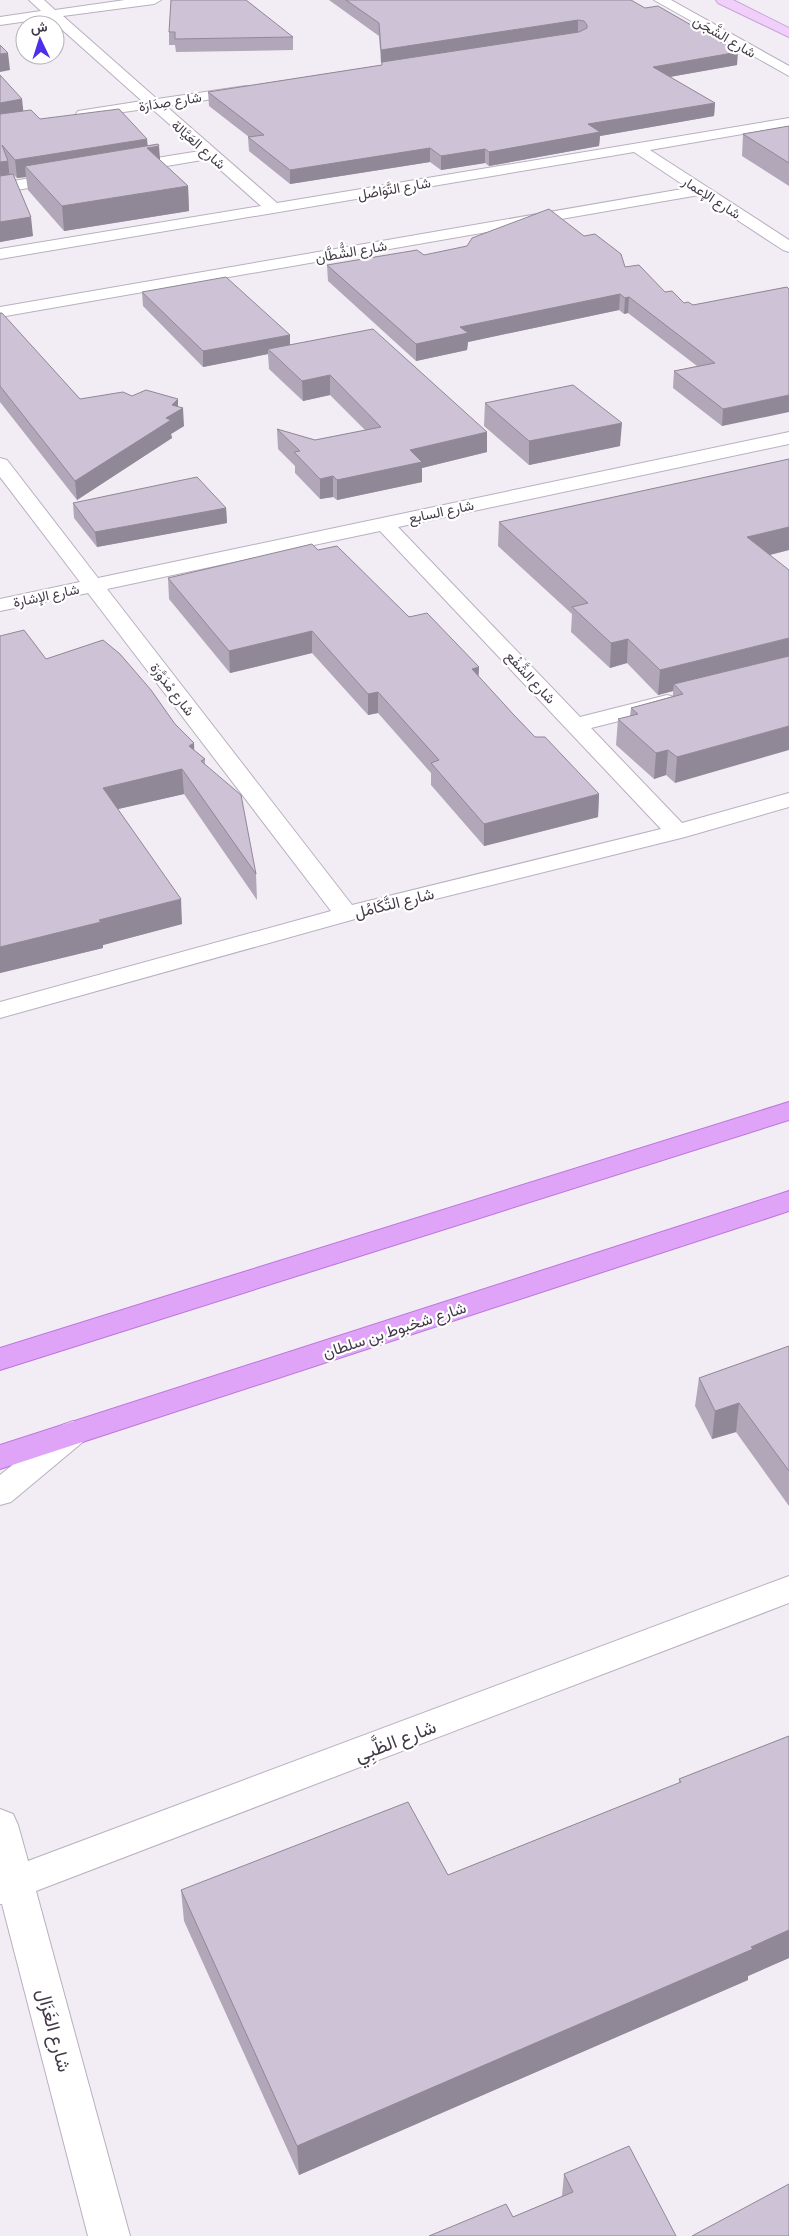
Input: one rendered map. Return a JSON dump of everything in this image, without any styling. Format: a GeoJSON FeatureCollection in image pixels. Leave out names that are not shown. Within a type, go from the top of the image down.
{"type":"FeatureCollection","features":[{"type":"Feature","properties":{"kind":"main road"},"geometry":{"type":"LineString","coordinates":[[0,1359],[789,1111]]}},
{"type":"Feature","properties":{"kind":"main road","name":"شارع شخبوط بن سلطان"},"geometry":{"type":"LineString","coordinates":[[0,1457],[789,1201]]}},
{"type":"Feature","properties":{"kind":"street","name":"شارع العَيَّالة"},"geometry":{"type":"LineString","coordinates":[[36,0],[273,208]]}},
{"type":"Feature","properties":{"kind":"street"},"geometry":{"type":"LineString","coordinates":[[0,21],[154,0]]}},
{"type":"Feature","properties":{"kind":"street","name":"شارع الشَّجَن"},"geometry":{"type":"LineString","coordinates":[[661,0],[789,72]]}},
{"type":"Feature","properties":{"kind":"street"},"geometry":{"type":"LineString","coordinates":[[723,0],[789,33]]}},
{"type":"Feature","properties":{"kind":"street","name":"شارع صِدَارَة"},"geometry":{"type":"LineString","coordinates":[[67,117],[260,88]]}},
{"type":"Feature","properties":{"kind":"street","name":"شارع التَّوَاصُل"},"geometry":{"type":"LineString","coordinates":[[0,254],[789,122]]}},
{"type":"Feature","properties":{"kind":"street","name":"شارع الإعمار"},"geometry":{"type":"LineString","coordinates":[[636,147],[789,247]]}},
{"type":"Feature","properties":{"kind":"street"},"geometry":{"type":"LineString","coordinates":[[106,171],[212,154]]}},
{"type":"Feature","properties":{"kind":"street"},"geometry":{"type":"LineString","coordinates":[[0,188],[77,175]]}},
{"type":"Feature","properties":{"kind":"street","name":"شارع الشُّطَّان"},"geometry":{"type":"LineString","coordinates":[[0,312],[701,190]]}},
{"type":"Feature","properties":{"kind":"street","name":"شارع السابع"},"geometry":{"type":"LineString","coordinates":[[93,585],[789,438]]}},
{"type":"Feature","properties":{"kind":"street","name":"شارع مْدَوَّرَة"},"geometry":{"type":"LineString","coordinates":[[0,464],[346,914]]}},
{"type":"Feature","properties":{"kind":"street","name":"شارع الشَّفْع"},"geometry":{"type":"LineString","coordinates":[[384,523],[677,832]]}},
{"type":"Feature","properties":{"kind":"street","name":"شارع الإشارة"},"geometry":{"type":"LineString","coordinates":[[0,605],[93,585]]}},
{"type":"Feature","properties":{"kind":"street"},"geometry":{"type":"LineString","coordinates":[[576,725],[682,698]]}},
{"type":"Feature","properties":{"kind":"street","name":"شارع التَّكَامُل"},"geometry":{"type":"LineString","coordinates":[[0,1010],[346,914],[677,832],[789,800]]}},
{"type":"Feature","properties":{"kind":"street"},"geometry":{"type":"LineString","coordinates":[[0,1349],[36,1348]]}},
{"type":"Feature","properties":{"kind":"street"},"geometry":{"type":"LineString","coordinates":[[0,1493],[73,1433]]}},
{"type":"Feature","properties":{"kind":"street","name":"شارع الظَّبِي"},"geometry":{"type":"LineString","coordinates":[[8,1885],[789,1589]]}},
{"type":"Feature","properties":{"kind":"street","name":"شارع الغَزَال"},"geometry":{"type":"LineString","coordinates":[[0,1825],[8,1885],[109,2236]]}},
{"type":"Feature","properties":{"kind":"building"},"geometry":{"type":"Polygon","coordinates":[[[171,0],[246,0],[293,37],[175,39],[175,32],[169,32],[171,0]]]}},
{"type":"Feature","properties":{"kind":"building"},"geometry":{"type":"Polygon","coordinates":[[[346,0],[631,0],[645,8],[658,6],[738,52],[653,67],[715,103],[588,124],[600,132],[489,152],[485,149],[441,156],[430,148],[290,170],[248,137],[264,135],[208,92],[382,65],[382,62],[579,32],[587,28],[584,21],[578,20],[381,50],[379,23],[346,0]]]}},
{"type":"Feature","properties":{"kind":"building"},"geometry":{"type":"Polygon","coordinates":[[[0,45],[8,53],[0,54],[0,45]]]}},
{"type":"Feature","properties":{"kind":"building"},"geometry":{"type":"Polygon","coordinates":[[[0,75],[22,99],[0,103],[0,75]]]}},
{"type":"Feature","properties":{"kind":"building"},"geometry":{"type":"Polygon","coordinates":[[[119,109],[147,139],[15,160],[2,145],[8,161],[0,162],[0,114],[31,110],[40,119],[119,109]]]}},
{"type":"Feature","properties":{"kind":"building"},"geometry":{"type":"Polygon","coordinates":[[[789,126],[789,163],[743,134],[789,126]]]}},
{"type":"Feature","properties":{"kind":"building"},"geometry":{"type":"Polygon","coordinates":[[[158,144],[159,146],[147,148],[188,186],[62,206],[25,166],[158,144]]]}},
{"type":"Feature","properties":{"kind":"building"},"geometry":{"type":"Polygon","coordinates":[[[13,174],[31,217],[0,222],[0,176],[13,174]]]}},
{"type":"Feature","properties":{"kind":"building"},"geometry":{"type":"Polygon","coordinates":[[[549,209],[584,236],[595,234],[621,254],[625,267],[639,265],[665,292],[672,291],[684,303],[688,302],[693,305],[787,287],[789,289],[789,395],[723,409],[674,371],[715,363],[629,297],[625,298],[620,294],[460,327],[468,333],[416,344],[327,265],[417,250],[424,255],[467,246],[472,238],[549,209]]]}},
{"type":"Feature","properties":{"kind":"building"},"geometry":{"type":"Polygon","coordinates":[[[226,277],[290,335],[203,351],[142,292],[226,277]]]}},
{"type":"Feature","properties":{"kind":"building"},"geometry":{"type":"Polygon","coordinates":[[[0,313],[80,399],[123,392],[132,396],[146,390],[178,399],[172,405],[183,408],[166,418],[171,420],[75,481],[0,386],[0,313]]]}},
{"type":"Feature","properties":{"kind":"building"},"geometry":{"type":"Polygon","coordinates":[[[373,329],[487,432],[410,450],[422,462],[337,480],[333,476],[320,479],[294,452],[300,451],[277,429],[315,440],[381,427],[330,375],[302,381],[268,349],[373,329]]]}},
{"type":"Feature","properties":{"kind":"building"},"geometry":{"type":"Polygon","coordinates":[[[573,385],[622,423],[529,441],[485,403],[573,385]]]}},
{"type":"Feature","properties":{"kind":"building"},"geometry":{"type":"Polygon","coordinates":[[[789,459],[789,527],[747,537],[789,570],[789,638],[660,670],[628,639],[611,643],[572,607],[588,603],[499,522],[789,459]]]}},
{"type":"Feature","properties":{"kind":"building"},"geometry":{"type":"Polygon","coordinates":[[[197,477],[226,508],[95,532],[73,503],[197,477]]]}},
{"type":"Feature","properties":{"kind":"building"},"geometry":{"type":"Polygon","coordinates":[[[312,544],[318,550],[337,546],[409,617],[427,613],[479,667],[472,669],[513,714],[535,737],[545,737],[599,794],[484,824],[431,763],[439,760],[378,692],[368,694],[312,631],[229,651],[168,578],[312,544]]]}},
{"type":"Feature","properties":{"kind":"building"},"geometry":{"type":"Polygon","coordinates":[[[24,630],[46,659],[103,640],[120,654],[151,690],[175,724],[194,743],[189,746],[205,759],[201,761],[241,795],[256,874],[182,769],[103,788],[181,899],[99,920],[101,922],[0,947],[0,636],[24,630]]]}},
{"type":"Feature","properties":{"kind":"building"},"geometry":{"type":"Polygon","coordinates":[[[789,656],[789,726],[677,757],[668,750],[656,753],[618,719],[638,714],[631,708],[683,694],[674,684],[789,656]]]}},
{"type":"Feature","properties":{"kind":"building"},"geometry":{"type":"Polygon","coordinates":[[[789,1346],[789,1471],[739,1403],[715,1411],[699,1378],[789,1346]]]}},
{"type":"Feature","properties":{"kind":"building"},"geometry":{"type":"Polygon","coordinates":[[[789,1736],[789,1930],[751,1947],[753,1949],[297,2146],[181,1890],[408,1802],[448,1875],[681,1782],[679,1779],[789,1736]]]}},
{"type":"Feature","properties":{"kind":"building"},"geometry":{"type":"Polygon","coordinates":[[[629,2146],[676,2236],[429,2236],[506,2204],[513,2217],[573,2192],[564,2174],[629,2146]]]}},
{"type":"Feature","properties":{"kind":"building"},"geometry":{"type":"Polygon","coordinates":[[[789,2184],[789,2236],[692,2236],[789,2184]]]}}]}
